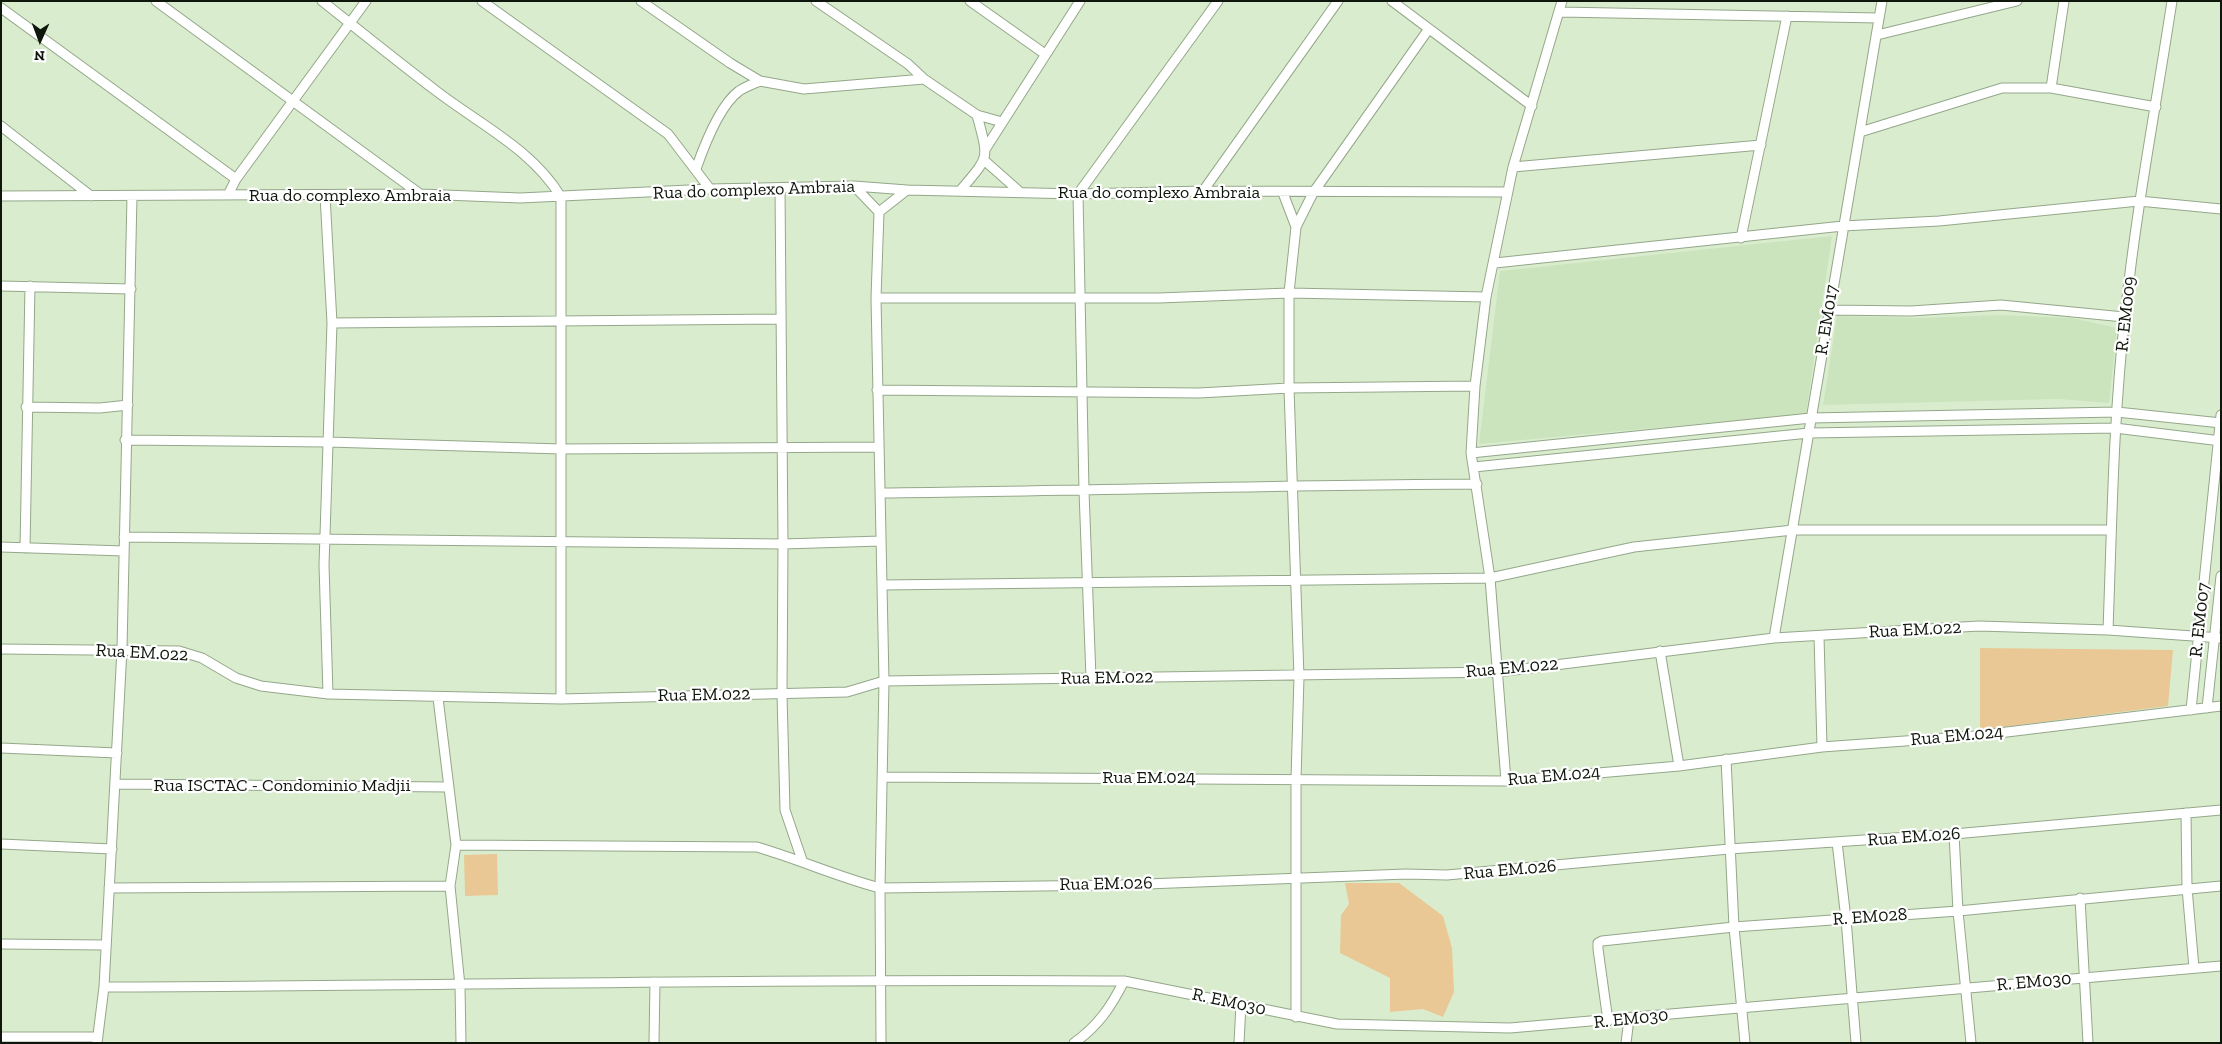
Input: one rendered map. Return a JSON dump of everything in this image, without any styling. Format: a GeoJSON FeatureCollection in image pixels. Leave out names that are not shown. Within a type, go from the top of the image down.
{"type":"FeatureCollection","features":[{"type":"Feature","properties":{"kind":"street"},"geometry":{"type":"LineString","coordinates":[[156,1],[420,194]]}},
{"type":"Feature","properties":{"kind":"street"},"geometry":{"type":"LineString","coordinates":[[322,1],[436,91],[530,158],[549,177],[561,197],[561,699]]}},
{"type":"Feature","properties":{"kind":"street"},"geometry":{"type":"LineString","coordinates":[[228,195],[236,179],[366,1]]}},
{"type":"Feature","properties":{"kind":"street"},"geometry":{"type":"LineString","coordinates":[[482,1],[668,134],[710,189]]}},
{"type":"Feature","properties":{"kind":"street"},"geometry":{"type":"LineString","coordinates":[[494,1],[495,11]]}},
{"type":"Feature","properties":{"kind":"street"},"geometry":{"type":"LineString","coordinates":[[641,1],[730,63],[760,81],[804,89],[924,80]]}},
{"type":"Feature","properties":{"kind":"street"},"geometry":{"type":"LineString","coordinates":[[816,1],[908,64],[924,80],[977,115],[1002,122]]}},
{"type":"Feature","properties":{"kind":"street"},"geometry":{"type":"LineString","coordinates":[[970,1],[1045,54]]}},
{"type":"Feature","properties":{"kind":"street"},"geometry":{"type":"LineString","coordinates":[[986,148],[1080,1]]}},
{"type":"Feature","properties":{"kind":"street"},"geometry":{"type":"LineString","coordinates":[[1091,678],[1089,582],[1084,490],[1078,194],[1218,1]]}},
{"type":"Feature","properties":{"kind":"street"},"geometry":{"type":"LineString","coordinates":[[1203,191],[1338,1]]}},
{"type":"Feature","properties":{"kind":"street"},"geometry":{"type":"LineString","coordinates":[[1392,1],[1428,30],[1532,106]]}},
{"type":"Feature","properties":{"kind":"street"},"geometry":{"type":"LineString","coordinates":[[1506,781],[1490,578],[1471,454],[1475,386],[1486,298],[1495,263],[1507,192],[1562,1]]}},
{"type":"Feature","properties":{"kind":"street","name":"R. EM017"},"geometry":{"type":"LineString","coordinates":[[1774,638],[1882,1]]}},
{"type":"Feature","properties":{"kind":"street"},"geometry":{"type":"LineString","coordinates":[[1877,35],[2017,1]]}},
{"type":"Feature","properties":{"kind":"street"},"geometry":{"type":"LineString","coordinates":[[2051,88],[2064,1]]}},
{"type":"Feature","properties":{"kind":"street","name":"R. EM009"},"geometry":{"type":"LineString","coordinates":[[2108,630],[2115,428],[2124,317],[2139,201],[2172,1]]}},
{"type":"Feature","properties":{"kind":"street"},"geometry":{"type":"LineString","coordinates":[[1,8],[236,179]]}},
{"type":"Feature","properties":{"kind":"street"},"geometry":{"type":"LineString","coordinates":[[1559,12],[1879,18]]}},
{"type":"Feature","properties":{"kind":"street"},"geometry":{"type":"LineString","coordinates":[[1741,238],[1787,16]]}},
{"type":"Feature","properties":{"kind":"street"},"geometry":{"type":"LineString","coordinates":[[1296,1017],[1296,779],[1299,677],[1289,388],[1289,293],[1296,227],[1314,193],[1428,30]]}},
{"type":"Feature","properties":{"kind":"street"},"geometry":{"type":"LineString","coordinates":[[696,169],[711,129],[734,96],[739,91],[760,81]]}},
{"type":"Feature","properties":{"kind":"street"},"geometry":{"type":"LineString","coordinates":[[1860,132],[2002,88],[2051,88],[2156,107]]}},
{"type":"Feature","properties":{"kind":"street"},"geometry":{"type":"LineString","coordinates":[[960,190],[985,161],[986,148],[977,115]]}},
{"type":"Feature","properties":{"kind":"street"},"geometry":{"type":"LineString","coordinates":[[1,126],[91,196]]}},
{"type":"Feature","properties":{"kind":"street"},"geometry":{"type":"LineString","coordinates":[[1513,168],[1761,145]]}},
{"type":"Feature","properties":{"kind":"street"},"geometry":{"type":"LineString","coordinates":[[985,161],[1020,192]]}},
{"type":"Feature","properties":{"kind":"street"},"geometry":{"type":"LineString","coordinates":[[854,186],[879,212],[876,298],[884,682],[880,888],[881,1043]]}},
{"type":"Feature","properties":{"kind":"street","name":"Rua do complexo Ambraia"},"geometry":{"type":"LineString","coordinates":[[1,196],[420,194],[561,197],[710,189],[854,186],[906,190],[1078,194],[1203,191],[1282,193],[1507,192]]}},
{"type":"Feature","properties":{"kind":"street"},"geometry":{"type":"LineString","coordinates":[[780,188],[783,544],[782,694],[785,810],[802,860]]}},
{"type":"Feature","properties":{"kind":"street"},"geometry":{"type":"LineString","coordinates":[[879,212],[906,190]]}},
{"type":"Feature","properties":{"kind":"street"},"geometry":{"type":"LineString","coordinates":[[1282,193],[1296,227]]}},
{"type":"Feature","properties":{"kind":"street"},"geometry":{"type":"LineString","coordinates":[[325,195],[332,323],[325,540],[328,694]]}},
{"type":"Feature","properties":{"kind":"street"},"geometry":{"type":"LineString","coordinates":[[1,1037],[97,1040],[104,987],[104,945],[110,888],[122,649],[125,440],[128,405],[132,196]]}},
{"type":"Feature","properties":{"kind":"street"},"geometry":{"type":"LineString","coordinates":[[1495,263],[1843,226],[1939,221],[2139,201],[2221,209]]}},
{"type":"Feature","properties":{"kind":"street"},"geometry":{"type":"LineString","coordinates":[[1,286],[131,289]]}},
{"type":"Feature","properties":{"kind":"street"},"geometry":{"type":"LineString","coordinates":[[25,548],[26,407],[30,286]]}},
{"type":"Feature","properties":{"kind":"street"},"geometry":{"type":"LineString","coordinates":[[876,298],[1159,298],[1289,293],[1486,298]]}},
{"type":"Feature","properties":{"kind":"street"},"geometry":{"type":"LineString","coordinates":[[1829,310],[1911,311],[2001,305],[2124,317]]}},
{"type":"Feature","properties":{"kind":"street"},"geometry":{"type":"LineString","coordinates":[[332,323],[780,319]]}},
{"type":"Feature","properties":{"kind":"street"},"geometry":{"type":"LineString","coordinates":[[877,390],[1199,393],[1289,388],[1475,386]]}},
{"type":"Feature","properties":{"kind":"street"},"geometry":{"type":"LineString","coordinates":[[26,407],[100,408],[128,405]]}},
{"type":"Feature","properties":{"kind":"street"},"geometry":{"type":"LineString","coordinates":[[1471,454],[1811,418],[2117,412],[2220,420]]}},
{"type":"Feature","properties":{"kind":"street","name":"R. EM007"},"geometry":{"type":"LineString","coordinates":[[2191,710],[2220,420]]}},
{"type":"Feature","properties":{"kind":"street"},"geometry":{"type":"LineString","coordinates":[[1474,468],[1809,433],[2115,428],[2219,441]]}},
{"type":"Feature","properties":{"kind":"street"},"geometry":{"type":"LineString","coordinates":[[125,440],[328,442],[561,449],[782,446],[879,447]]}},
{"type":"Feature","properties":{"kind":"street"},"geometry":{"type":"LineString","coordinates":[[880,493],[1293,484],[1476,484]]}},
{"type":"Feature","properties":{"kind":"street"},"geometry":{"type":"LineString","coordinates":[[882,585],[1490,578],[1634,547],[1793,530],[2112,530]]}},
{"type":"Feature","properties":{"kind":"street"},"geometry":{"type":"LineString","coordinates":[[124,537],[783,544],[881,541]]}},
{"type":"Feature","properties":{"kind":"street"},"geometry":{"type":"LineString","coordinates":[[1,547],[124,551]]}},
{"type":"Feature","properties":{"kind":"street","name":"R. EM007"},"geometry":{"type":"LineString","coordinates":[[2207,708],[2218,637],[2221,576]]}},
{"type":"Feature","properties":{"kind":"street","name":"Rua EM.022"},"geometry":{"type":"LineString","coordinates":[[1,649],[122,649],[190,653],[236,678],[260,686],[328,694],[438,698],[561,699],[847,692],[884,682],[1091,678],[1299,677],[1498,672],[1774,638],[1979,626],[2108,630],[2218,637]]}},
{"type":"Feature","properties":{"kind":"street"},"geometry":{"type":"LineString","coordinates":[[1818,636],[1822,747]]}},
{"type":"Feature","properties":{"kind":"street"},"geometry":{"type":"LineString","coordinates":[[1660,651],[1678,766]]}},
{"type":"Feature","properties":{"kind":"street"},"geometry":{"type":"LineString","coordinates":[[438,698],[456,845],[450,886],[460,986],[462,1043]]}},
{"type":"Feature","properties":{"kind":"street","name":"Rua EM.024"},"geometry":{"type":"LineString","coordinates":[[883,777],[1506,781],[1678,766],[1822,747],[1974,736],[2221,706]]}},
{"type":"Feature","properties":{"kind":"street"},"geometry":{"type":"LineString","coordinates":[[1,748],[117,753]]}},
{"type":"Feature","properties":{"kind":"street"},"geometry":{"type":"LineString","coordinates":[[1726,759],[1734,927],[1745,1043]]}},
{"type":"Feature","properties":{"kind":"street","name":"Rua ISCTAC - Condominio Madjii"},"geometry":{"type":"LineString","coordinates":[[116,784],[448,787]]}},
{"type":"Feature","properties":{"kind":"street","name":"Rua EM.026"},"geometry":{"type":"LineString","coordinates":[[456,845],[757,847],[802,860],[853,881],[880,888],[1296,880],[1406,874],[1447,875],[1729,849],[1954,834],[2221,810]]}},
{"type":"Feature","properties":{"kind":"street"},"geometry":{"type":"LineString","coordinates":[[2186,813],[2187,888],[2194,968]]}},
{"type":"Feature","properties":{"kind":"street"},"geometry":{"type":"LineString","coordinates":[[1954,834],[1958,911],[1971,1043]]}},
{"type":"Feature","properties":{"kind":"street"},"geometry":{"type":"LineString","coordinates":[[1837,842],[1846,919],[1856,1043]]}},
{"type":"Feature","properties":{"kind":"street"},"geometry":{"type":"LineString","coordinates":[[1,844],[112,849]]}},
{"type":"Feature","properties":{"kind":"street"},"geometry":{"type":"LineString","coordinates":[[110,888],[450,886]]}},
{"type":"Feature","properties":{"kind":"street","name":"R. EM028"},"geometry":{"type":"LineString","coordinates":[[1608,1021],[1598,943],[1734,927],[1958,911],[2221,886]]}},
{"type":"Feature","properties":{"kind":"street"},"geometry":{"type":"LineString","coordinates":[[2080,898],[2088,1043]]}},
{"type":"Feature","properties":{"kind":"street"},"geometry":{"type":"LineString","coordinates":[[1,944],[104,945]]}},
{"type":"Feature","properties":{"kind":"street","name":"R. EM030"},"geometry":{"type":"LineString","coordinates":[[104,987],[460,986],[558,982],[882,979],[1124,981],[1337,1024],[1510,1028],[1608,1021],[2221,966]]}},
{"type":"Feature","properties":{"kind":"street"},"geometry":{"type":"LineString","coordinates":[[1074,1043],[1099,1022],[1111,1006],[1124,981]]}},
{"type":"Feature","properties":{"kind":"street"},"geometry":{"type":"LineString","coordinates":[[654,1043],[655,982]]}},
{"type":"Feature","properties":{"kind":"street"},"geometry":{"type":"LineString","coordinates":[[1239,1043],[1241,1004]]}},
{"type":"Feature","properties":{"kind":"street"},"geometry":{"type":"LineString","coordinates":[[1626,1043],[1629,1019]]}},
{"type":"Feature","properties":{"kind":"shaded area"},"geometry":{"type":"Polygon","coordinates":[[[1832,236],[1806,414],[1479,444],[1500,271],[1832,236]]]}},
{"type":"Feature","properties":{"kind":"shaded area"},"geometry":{"type":"Polygon","coordinates":[[[1999,315],[2072,318],[2117,328],[2109,403],[2058,399],[1823,405],[1837,316],[1917,318],[1999,315]]]}},
{"type":"Feature","properties":{"kind":"shaded area"},"geometry":{"type":"Polygon","coordinates":[[[1980,648],[2173,650],[2168,706],[1980,730],[1980,648]]]}},
{"type":"Feature","properties":{"kind":"shaded area"},"geometry":{"type":"Polygon","coordinates":[[[497,854],[498,895],[465,896],[464,855],[497,854]]]}},
{"type":"Feature","properties":{"kind":"shaded area"},"geometry":{"type":"Polygon","coordinates":[[[1345,883],[1399,883],[1443,916],[1452,948],[1454,992],[1443,1017],[1423,1009],[1390,1012],[1390,978],[1340,953],[1341,915],[1349,904],[1345,883]]]}}]}
